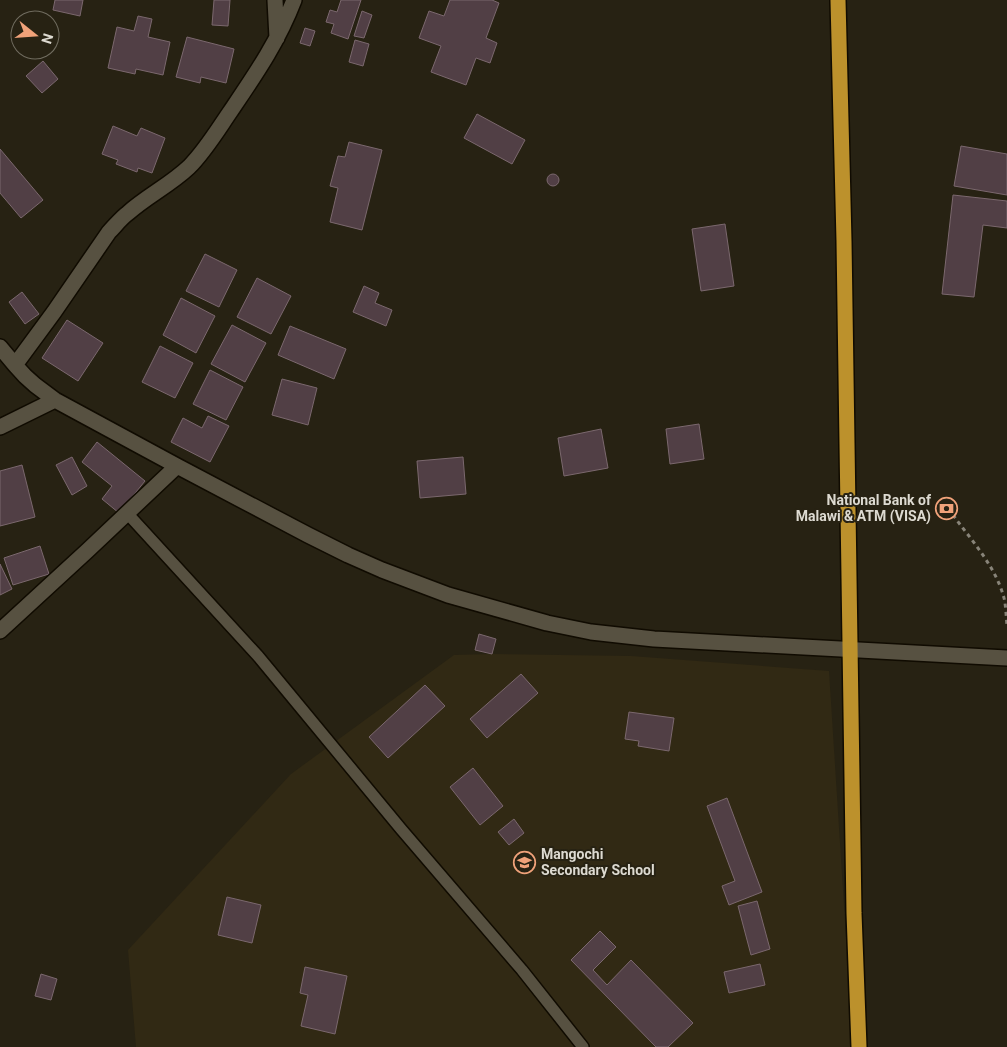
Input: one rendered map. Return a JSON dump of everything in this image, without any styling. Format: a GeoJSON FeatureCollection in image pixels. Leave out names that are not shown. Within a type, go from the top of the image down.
{"type":"FeatureCollection","features":[{"type":"Feature","properties":{"kind":"highway"},"geometry":{"type":"LineString","coordinates":[[838,0],[844,251],[854,913],[859,1047]]}},
{"type":"Feature","properties":{"kind":"street"},"geometry":{"type":"LineString","coordinates":[[275,0],[278,39]]}},
{"type":"Feature","properties":{"kind":"street"},"geometry":{"type":"LineString","coordinates":[[14,365],[54,312],[109,232],[128,213],[183,172],[202,152],[266,59],[278,39],[294,0]]}},
{"type":"Feature","properties":{"kind":"street"},"geometry":{"type":"LineString","coordinates":[[0,347],[14,365],[35,385],[55,400],[356,559],[448,595],[547,623],[591,632],[654,639],[1007,658]]}},
{"type":"Feature","properties":{"kind":"street"},"geometry":{"type":"LineString","coordinates":[[0,427],[55,400]]}},
{"type":"Feature","properties":{"kind":"street"},"geometry":{"type":"LineString","coordinates":[[0,631],[177,466]]}},
{"type":"Feature","properties":{"kind":"lane"},"geometry":{"type":"LineString","coordinates":[[127,513],[258,656],[401,829],[522,970],[583,1047]]}},
{"type":"Feature","properties":{"kind":"path"},"geometry":{"type":"LineString","coordinates":[[954,515],[997,578],[1004,599],[1007,625]]}},
{"type":"Feature","properties":{"kind":"shaded area","name":"Mangochi Secondary School"},"geometry":{"type":"Polygon","coordinates":[[[454,655],[631,656],[829,671],[853,1047],[136,1047],[128,950],[291,774],[454,655]]]}},
{"type":"Feature","properties":{"kind":"building"},"geometry":{"type":"Polygon","coordinates":[[[55,0],[83,0],[80,16],[60,10],[53,10],[55,0]]]}},
{"type":"Feature","properties":{"kind":"building"},"geometry":{"type":"Polygon","coordinates":[[[214,0],[230,0],[228,26],[212,25],[214,0]]]}},
{"type":"Feature","properties":{"kind":"building"},"geometry":{"type":"Polygon","coordinates":[[[341,0],[361,0],[348,39],[331,33],[334,24],[326,22],[330,10],[337,12],[341,0]]]}},
{"type":"Feature","properties":{"kind":"building"},"geometry":{"type":"Polygon","coordinates":[[[450,0],[492,0],[499,3],[486,38],[497,43],[490,63],[476,58],[466,85],[431,72],[441,46],[419,38],[429,11],[444,16],[450,0]]]}},
{"type":"Feature","properties":{"kind":"building"},"geometry":{"type":"Polygon","coordinates":[[[362,11],[372,15],[364,38],[354,36],[362,11]]]}},
{"type":"Feature","properties":{"kind":"building"},"geometry":{"type":"Polygon","coordinates":[[[138,16],[152,19],[148,37],[170,42],[163,75],[136,69],[135,74],[108,68],[117,27],[134,31],[138,16]]]}},
{"type":"Feature","properties":{"kind":"building"},"geometry":{"type":"Polygon","coordinates":[[[305,28],[315,31],[310,46],[300,43],[305,28]]]}},
{"type":"Feature","properties":{"kind":"building"},"geometry":{"type":"Polygon","coordinates":[[[187,37],[234,49],[226,83],[201,77],[200,83],[176,77],[187,37]]]}},
{"type":"Feature","properties":{"kind":"building"},"geometry":{"type":"Polygon","coordinates":[[[355,40],[369,44],[363,66],[349,62],[355,40]]]}},
{"type":"Feature","properties":{"kind":"building"},"geometry":{"type":"Polygon","coordinates":[[[43,61],[58,79],[42,93],[26,76],[43,61]]]}},
{"type":"Feature","properties":{"kind":"building"},"geometry":{"type":"Polygon","coordinates":[[[477,114],[525,140],[512,164],[464,138],[477,114]]]}},
{"type":"Feature","properties":{"kind":"building"},"geometry":{"type":"Polygon","coordinates":[[[113,126],[137,136],[141,128],[165,138],[152,173],[138,168],[137,172],[116,164],[118,160],[102,154],[113,126]]]}},
{"type":"Feature","properties":{"kind":"building"},"geometry":{"type":"Polygon","coordinates":[[[349,142],[382,150],[362,230],[330,222],[338,188],[330,186],[338,156],[345,157],[349,142]]]}},
{"type":"Feature","properties":{"kind":"building"},"geometry":{"type":"Polygon","coordinates":[[[961,146],[1007,154],[1007,195],[954,186],[961,146]]]}},
{"type":"Feature","properties":{"kind":"building"},"geometry":{"type":"Polygon","coordinates":[[[0,149],[43,200],[21,218],[0,193],[0,149]]]}},
{"type":"Feature","properties":{"kind":"building"},"geometry":{"type":"Polygon","coordinates":[[[551,174],[555,174],[559,180],[555,186],[551,186],[547,182],[547,178],[551,174]]]}},
{"type":"Feature","properties":{"kind":"building"},"geometry":{"type":"Polygon","coordinates":[[[953,195],[1007,201],[1007,228],[983,225],[974,297],[942,294],[953,195]]]}},
{"type":"Feature","properties":{"kind":"building"},"geometry":{"type":"Polygon","coordinates":[[[725,224],[734,286],[701,291],[692,229],[725,224]]]}},
{"type":"Feature","properties":{"kind":"building"},"geometry":{"type":"Polygon","coordinates":[[[205,254],[237,270],[219,307],[186,291],[205,254]]]}},
{"type":"Feature","properties":{"kind":"building"},"geometry":{"type":"Polygon","coordinates":[[[257,278],[291,296],[271,334],[237,317],[257,278]]]}},
{"type":"Feature","properties":{"kind":"building"},"geometry":{"type":"Polygon","coordinates":[[[364,286],[379,293],[375,303],[392,310],[386,326],[353,312],[364,286]]]}},
{"type":"Feature","properties":{"kind":"building"},"geometry":{"type":"Polygon","coordinates":[[[22,292],[39,314],[25,324],[9,302],[22,292]]]}},
{"type":"Feature","properties":{"kind":"building"},"geometry":{"type":"Polygon","coordinates":[[[181,298],[215,316],[196,353],[163,335],[181,298]]]}},
{"type":"Feature","properties":{"kind":"building"},"geometry":{"type":"Polygon","coordinates":[[[67,320],[103,343],[78,381],[42,358],[67,320]]]}},
{"type":"Feature","properties":{"kind":"building"},"geometry":{"type":"Polygon","coordinates":[[[232,325],[266,343],[245,382],[211,364],[232,325]]]}},
{"type":"Feature","properties":{"kind":"building"},"geometry":{"type":"Polygon","coordinates":[[[290,326],[346,349],[334,379],[278,355],[290,326]]]}},
{"type":"Feature","properties":{"kind":"building"},"geometry":{"type":"Polygon","coordinates":[[[160,346],[193,363],[175,398],[142,382],[160,346]]]}},
{"type":"Feature","properties":{"kind":"building"},"geometry":{"type":"Polygon","coordinates":[[[210,370],[243,387],[226,420],[193,404],[210,370]]]}},
{"type":"Feature","properties":{"kind":"building"},"geometry":{"type":"Polygon","coordinates":[[[282,379],[317,388],[308,425],[272,415],[282,379]]]}},
{"type":"Feature","properties":{"kind":"building"},"geometry":{"type":"Polygon","coordinates":[[[208,416],[229,426],[210,462],[171,442],[183,418],[202,428],[208,416]]]}},
{"type":"Feature","properties":{"kind":"building"},"geometry":{"type":"Polygon","coordinates":[[[699,424],[704,459],[670,464],[666,429],[699,424]]]}},
{"type":"Feature","properties":{"kind":"building"},"geometry":{"type":"Polygon","coordinates":[[[601,429],[608,468],[564,476],[558,438],[601,429]]]}},
{"type":"Feature","properties":{"kind":"building"},"geometry":{"type":"Polygon","coordinates":[[[97,442],[145,481],[119,513],[102,499],[112,486],[82,462],[97,442]]]}},
{"type":"Feature","properties":{"kind":"building"},"geometry":{"type":"Polygon","coordinates":[[[72,457],[87,486],[72,495],[56,465],[72,457]]]}},
{"type":"Feature","properties":{"kind":"building"},"geometry":{"type":"Polygon","coordinates":[[[463,457],[466,494],[420,498],[417,461],[463,457]]]}},
{"type":"Feature","properties":{"kind":"building"},"geometry":{"type":"Polygon","coordinates":[[[22,465],[35,517],[0,526],[0,471],[22,465]]]}},
{"type":"Feature","properties":{"kind":"building"},"geometry":{"type":"Polygon","coordinates":[[[40,546],[49,574],[13,585],[4,558],[40,546]]]}},
{"type":"Feature","properties":{"kind":"building"},"geometry":{"type":"Polygon","coordinates":[[[0,564],[12,589],[0,595],[0,564]]]}},
{"type":"Feature","properties":{"kind":"building"},"geometry":{"type":"Polygon","coordinates":[[[479,634],[496,639],[492,654],[475,650],[479,634]]]}},
{"type":"Feature","properties":{"kind":"building"},"geometry":{"type":"Polygon","coordinates":[[[521,674],[538,693],[487,738],[470,719],[521,674]]]}},
{"type":"Feature","properties":{"kind":"building"},"geometry":{"type":"Polygon","coordinates":[[[425,685],[445,706],[388,758],[369,737],[425,685]]]}},
{"type":"Feature","properties":{"kind":"building"},"geometry":{"type":"Polygon","coordinates":[[[629,712],[674,718],[669,751],[638,746],[639,741],[625,739],[629,712]]]}},
{"type":"Feature","properties":{"kind":"building"},"geometry":{"type":"Polygon","coordinates":[[[473,768],[503,806],[480,825],[450,787],[473,768]]]}},
{"type":"Feature","properties":{"kind":"building"},"geometry":{"type":"Polygon","coordinates":[[[727,798],[762,892],[729,905],[722,886],[735,881],[707,806],[727,798]]]}},
{"type":"Feature","properties":{"kind":"building"},"geometry":{"type":"Polygon","coordinates":[[[514,819],[524,833],[509,845],[498,832],[514,819]]]}},
{"type":"Feature","properties":{"kind":"building"},"geometry":{"type":"Polygon","coordinates":[[[227,897],[261,905],[252,943],[218,935],[227,897]]]}},
{"type":"Feature","properties":{"kind":"building"},"geometry":{"type":"Polygon","coordinates":[[[757,901],[770,949],[751,955],[738,906],[757,901]]]}},
{"type":"Feature","properties":{"kind":"building"},"geometry":{"type":"Polygon","coordinates":[[[600,931],[616,947],[593,970],[607,985],[631,960],[693,1023],[668,1047],[656,1047],[571,960],[600,931]]]}},
{"type":"Feature","properties":{"kind":"building"},"geometry":{"type":"Polygon","coordinates":[[[760,964],[765,985],[729,993],[724,972],[760,964]]]}},
{"type":"Feature","properties":{"kind":"building"},"geometry":{"type":"Polygon","coordinates":[[[305,967],[347,976],[335,1034],[301,1026],[308,995],[300,993],[305,967]]]}},
{"type":"Feature","properties":{"kind":"building"},"geometry":{"type":"Polygon","coordinates":[[[41,974],[57,979],[51,1000],[35,996],[41,974]]]}},
{"type":"Feature","properties":{"kind":"place","name":"National Bank of Malawi & ATM (VISA)"},"geometry":{"type":"Point","coordinates":[947,508]}},
{"type":"Feature","properties":{"kind":"place","name":"Mangochi Secondary School"},"geometry":{"type":"Point","coordinates":[525,862]}}]}
